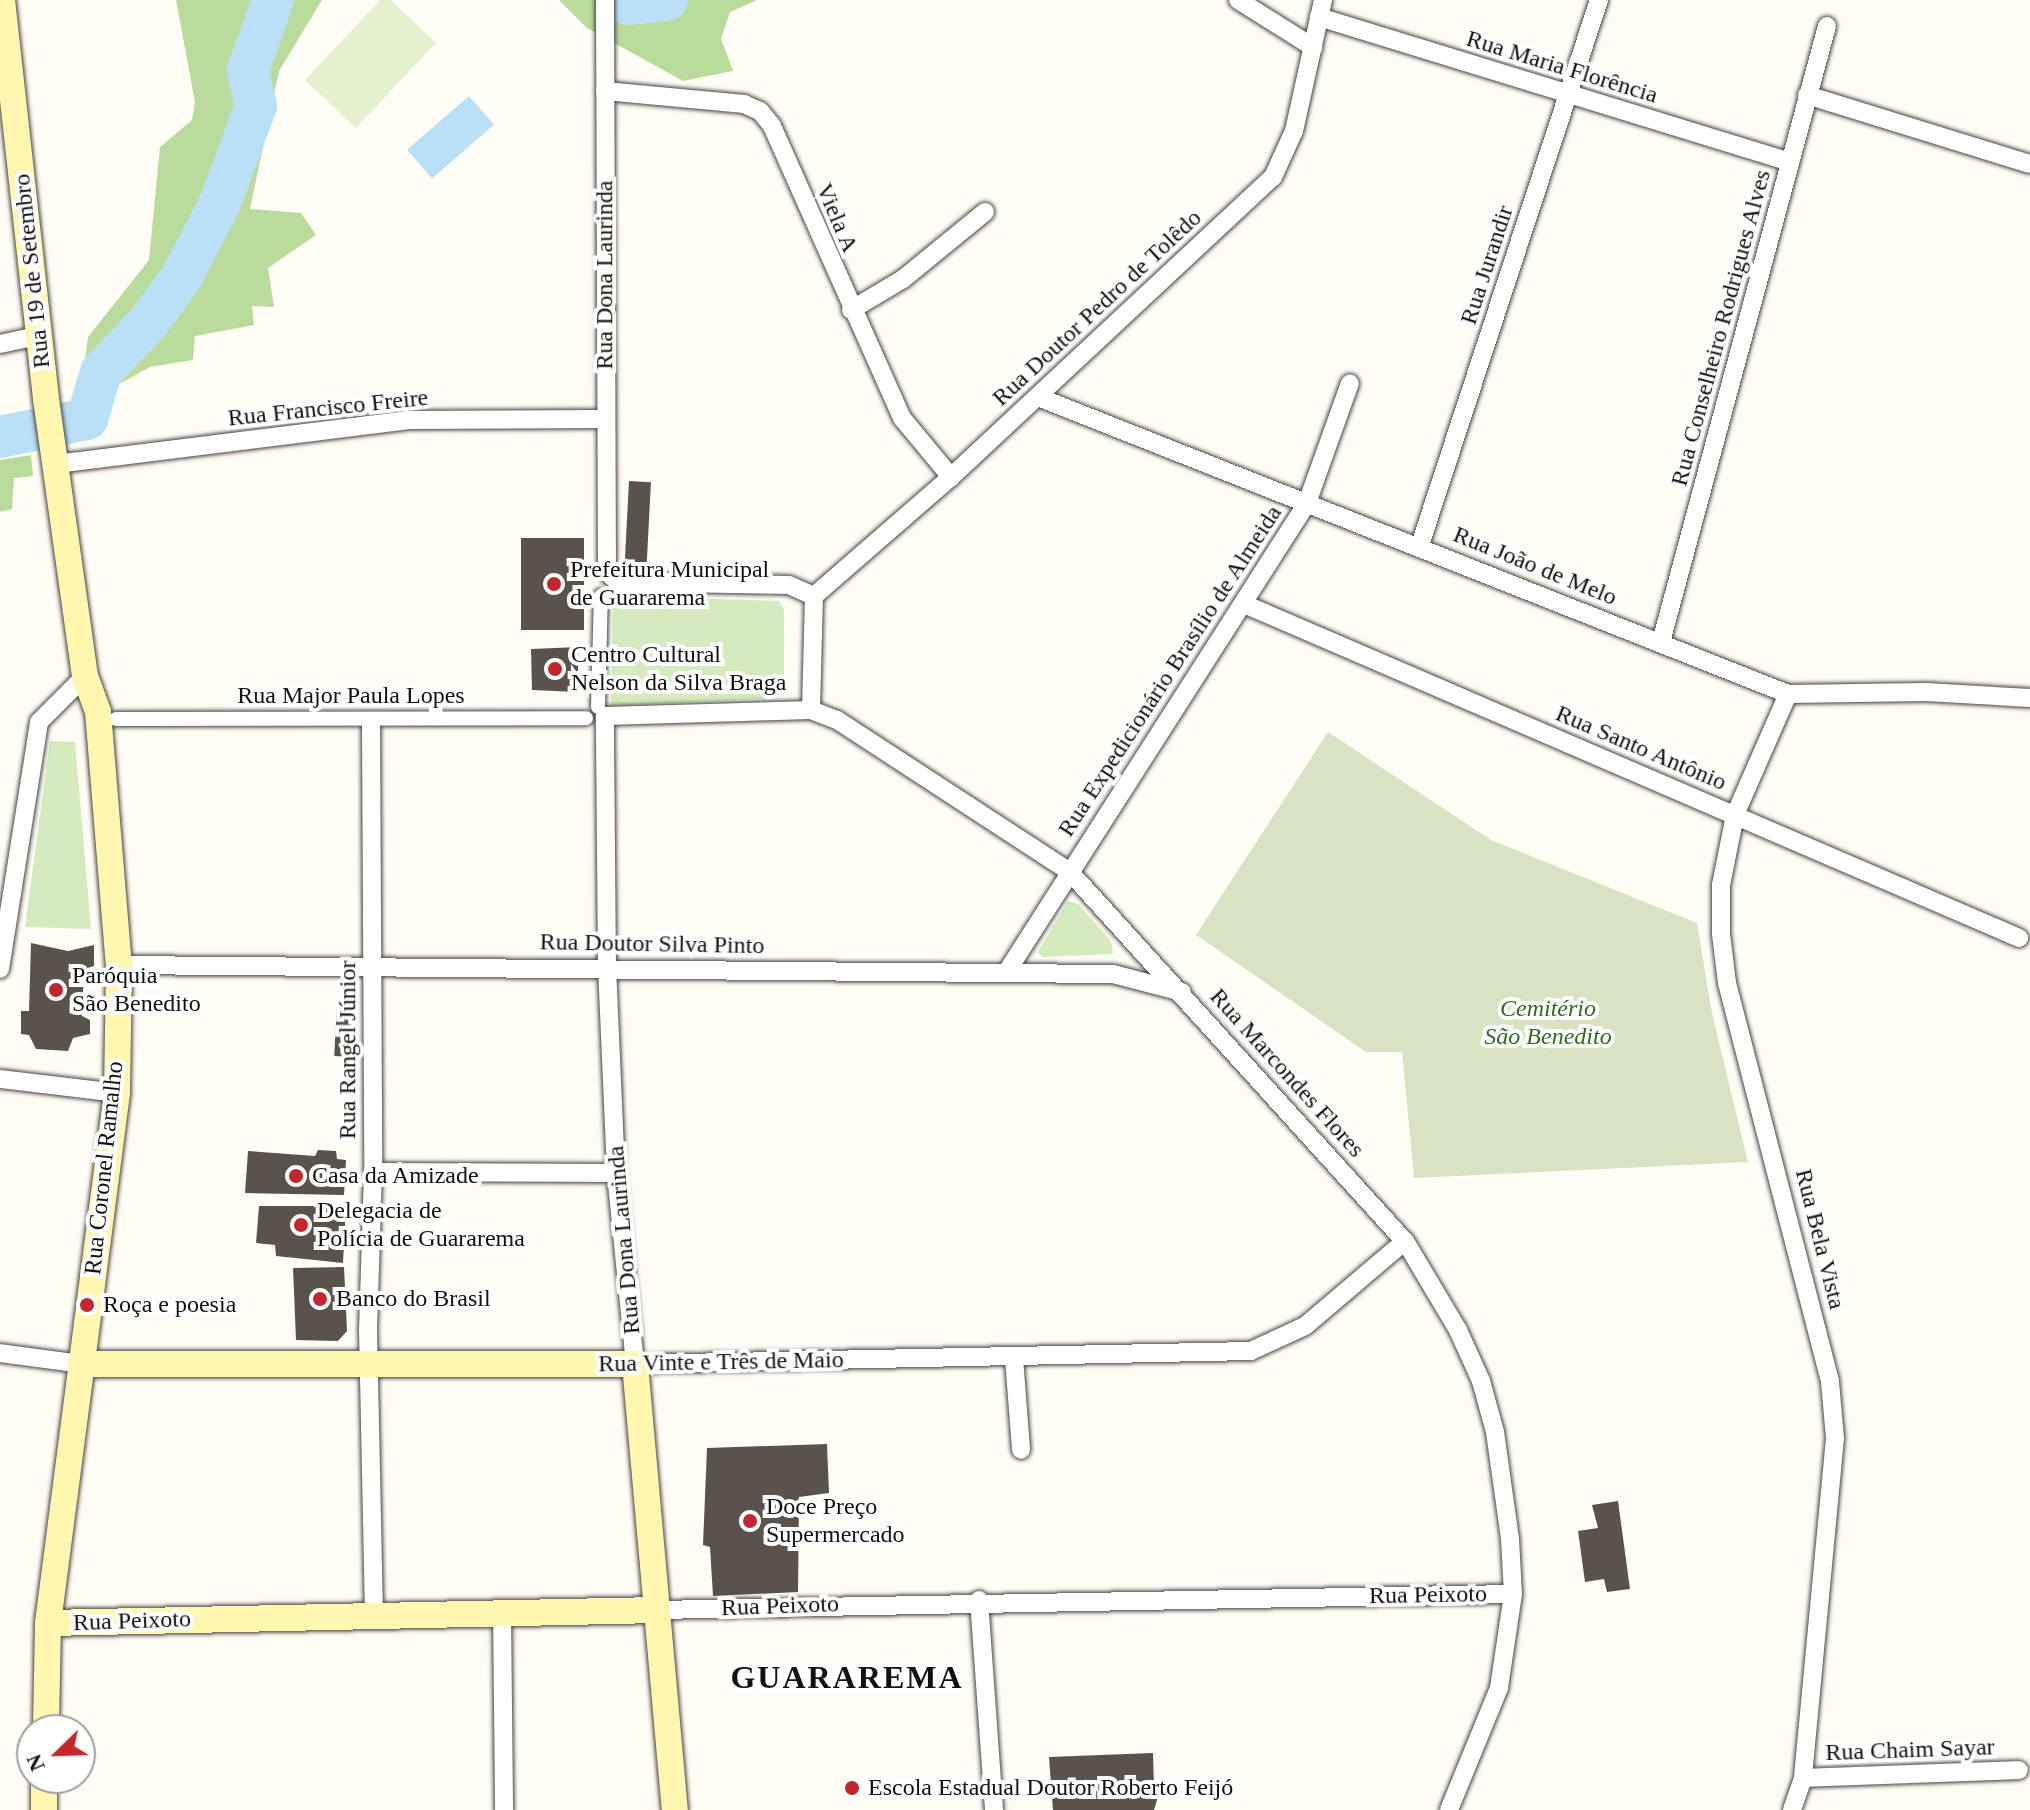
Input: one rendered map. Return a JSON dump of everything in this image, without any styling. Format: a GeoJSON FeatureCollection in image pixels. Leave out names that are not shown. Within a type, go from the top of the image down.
{"type":"FeatureCollection","features":[{"type":"Feature","properties":{"kind":"main road","name":"Rua 19 de Setembro"},"geometry":{"type":"LineString","coordinates":[[2,0],[7,92],[55,456]]}},
{"type":"Feature","properties":{"kind":"main road","name":"Rua Coronel Ramalho"},"geometry":{"type":"LineString","coordinates":[[46,1714],[48,1623],[117,1093],[119,965],[98,712],[85,676],[55,456]]}},
{"type":"Feature","properties":{"kind":"main road","name":"Rua Vinte e Três de Maio"},"geometry":{"type":"LineString","coordinates":[[81,1364],[635,1364]]}},
{"type":"Feature","properties":{"kind":"main road","name":"Rua Dona Laurinda"},"geometry":{"type":"LineString","coordinates":[[635,1364],[675,1810]]}},
{"type":"Feature","properties":{"kind":"main road","name":"Rua Peixoto"},"geometry":{"type":"LineString","coordinates":[[48,1623],[656,1610]]}},
{"type":"Feature","properties":{"kind":"street","name":"Rua Dona Laurinda"},"geometry":{"type":"LineString","coordinates":[[605,0],[607,572],[618,582],[789,585],[814,596]]}},
{"type":"Feature","properties":{"kind":"street"},"geometry":{"type":"LineString","coordinates":[[1238,0],[1313,47]]}},
{"type":"Feature","properties":{"kind":"street","name":"Rua Jurandir"},"geometry":{"type":"LineString","coordinates":[[1420,545],[1599,0]]}},
{"type":"Feature","properties":{"kind":"street","name":"Rua Doutor Pedro de Tolêdo"},"geometry":{"type":"LineString","coordinates":[[814,596],[951,477],[1273,177],[1287,156],[1321,8]]}},
{"type":"Feature","properties":{"kind":"street","name":"Rua Maria Florência"},"geometry":{"type":"LineString","coordinates":[[1321,8],[1568,94],[1790,162]]}},
{"type":"Feature","properties":{"kind":"street","name":"Rua Conselheiro Rodrigues Alves"},"geometry":{"type":"LineString","coordinates":[[1661,642],[1827,26]]}},
{"type":"Feature","properties":{"kind":"street","name":"Viela A"},"geometry":{"type":"LineString","coordinates":[[605,91],[744,104],[760,111],[772,126],[851,310],[902,418],[951,477]]}},
{"type":"Feature","properties":{"kind":"street"},"geometry":{"type":"LineString","coordinates":[[1807,95],[2030,164]]}},
{"type":"Feature","properties":{"kind":"street"},"geometry":{"type":"LineString","coordinates":[[851,310],[903,279],[985,212]]}},
{"type":"Feature","properties":{"kind":"street"},"geometry":{"type":"LineString","coordinates":[[0,344],[39,336]]}},
{"type":"Feature","properties":{"kind":"street","name":"Rua Expedicionário Brasílio de Almeida"},"geometry":{"type":"LineString","coordinates":[[1006,973],[1307,503],[1350,383]]}},
{"type":"Feature","properties":{"kind":"street","name":"Rua João de Melo"},"geometry":{"type":"LineString","coordinates":[[1038,397],[1420,545],[1788,694],[1926,692],[2030,698]]}},
{"type":"Feature","properties":{"kind":"street","name":"Rua Francisco Freire"},"geometry":{"type":"LineString","coordinates":[[55,456],[407,420],[606,419]]}},
{"type":"Feature","properties":{"kind":"street"},"geometry":{"type":"LineString","coordinates":[[601,596],[602,711]]}},
{"type":"Feature","properties":{"kind":"street"},"geometry":{"type":"LineString","coordinates":[[811,710],[814,596]]}},
{"type":"Feature","properties":{"kind":"street","name":"Rua Santo Antônio"},"geometry":{"type":"LineString","coordinates":[[1244,604],[2019,938]]}},
{"type":"Feature","properties":{"kind":"street"},"geometry":{"type":"LineString","coordinates":[[0,969],[39,722],[85,676]]}},
{"type":"Feature","properties":{"kind":"street","name":"Rua Bela Vista"},"geometry":{"type":"LineString","coordinates":[[1788,694],[1735,815],[1721,885],[1727,983],[1830,1382],[1835,1438],[1803,1778],[1792,1810]]}},
{"type":"Feature","properties":{"kind":"street","name":"Rua Marcondes Flores"},"geometry":{"type":"LineString","coordinates":[[602,711],[811,710],[837,720],[1069,871],[1405,1241],[1458,1330],[1481,1381],[1504,1487],[1513,1594],[1499,1688],[1449,1810]]}},
{"type":"Feature","properties":{"kind":"street","name":"Rua Dona Laurinda"},"geometry":{"type":"LineString","coordinates":[[602,711],[607,967],[616,1173],[635,1364]]}},
{"type":"Feature","properties":{"kind":"street","name":"Rua Major Paula Lopes"},"geometry":{"type":"LineString","coordinates":[[116,719],[586,718]]}},
{"type":"Feature","properties":{"kind":"street","name":"Rua Rangel Júnior"},"geometry":{"type":"LineString","coordinates":[[371,726],[373,1172],[368,1365],[374,1614]]}},
{"type":"Feature","properties":{"kind":"street"},"geometry":{"type":"LineString","coordinates":[[1113,974],[1129,962],[1132,939]]}},
{"type":"Feature","properties":{"kind":"street","name":"Rua Doutor Silva Pinto"},"geometry":{"type":"LineString","coordinates":[[119,965],[607,967],[1113,974],[1183,993]]}},
{"type":"Feature","properties":{"kind":"street"},"geometry":{"type":"LineString","coordinates":[[0,1079],[117,1093]]}},
{"type":"Feature","properties":{"kind":"street"},"geometry":{"type":"LineString","coordinates":[[373,1172],[616,1173]]}},
{"type":"Feature","properties":{"kind":"street","name":"Rua Vinte e Três de Maio"},"geometry":{"type":"LineString","coordinates":[[635,1364],[1251,1351],[1305,1326],[1405,1241]]}},
{"type":"Feature","properties":{"kind":"street","name":"Rua Vinte e Três de Maio"},"geometry":{"type":"LineString","coordinates":[[0,1353],[81,1364]]}},
{"type":"Feature","properties":{"kind":"street"},"geometry":{"type":"LineString","coordinates":[[1014,1358],[1021,1450]]}},
{"type":"Feature","properties":{"kind":"street","name":"Rua Peixoto"},"geometry":{"type":"LineString","coordinates":[[656,1610],[979,1600],[1513,1594]]}},
{"type":"Feature","properties":{"kind":"street"},"geometry":{"type":"LineString","coordinates":[[979,1600],[994,1810]]}},
{"type":"Feature","properties":{"kind":"street"},"geometry":{"type":"LineString","coordinates":[[502,1611],[504,1810]]}},
{"type":"Feature","properties":{"kind":"street","name":"Rua Chaim Sayar"},"geometry":{"type":"LineString","coordinates":[[1803,1778],[2019,1770]]}},
{"type":"Feature","properties":{"kind":"green space"},"geometry":{"type":"Polygon","coordinates":[[[176,0],[322,0],[279,71],[250,209],[301,213],[316,235],[268,268],[274,307],[252,306],[254,325],[195,336],[193,360],[150,367],[110,389],[97,363],[85,360],[88,337],[149,260],[160,147],[192,120],[195,102],[176,0]]]}},
{"type":"Feature","properties":{"kind":"green space"},"geometry":{"type":"Polygon","coordinates":[[[380,0],[391,0],[436,43],[356,128],[305,80],[380,0]]]}},
{"type":"Feature","properties":{"kind":"green space"},"geometry":{"type":"Polygon","coordinates":[[[559,0],[757,0],[730,12],[721,39],[733,71],[683,81],[587,28],[559,0]]]}},
{"type":"Feature","properties":{"kind":"green space"},"geometry":{"type":"Polygon","coordinates":[[[31,455],[33,476],[14,478],[12,509],[0,512],[0,460],[31,455]]]}},
{"type":"Feature","properties":{"kind":"green space"},"geometry":{"type":"Polygon","coordinates":[[[613,596],[779,601],[784,610],[784,691],[775,698],[611,706],[613,596]]]}},
{"type":"Feature","properties":{"kind":"green space","name":"Cemitério São Benedito"},"geometry":{"type":"Polygon","coordinates":[[[1328,732],[1491,840],[1697,923],[1712,1013],[1748,1162],[1414,1178],[1402,1052],[1366,1052],[1196,935],[1328,732]]]}},
{"type":"Feature","properties":{"kind":"green space"},"geometry":{"type":"Polygon","coordinates":[[[50,741],[75,742],[91,929],[25,927],[50,741]]]}},
{"type":"Feature","properties":{"kind":"green space"},"geometry":{"type":"Polygon","coordinates":[[[1068,901],[1078,904],[1111,941],[1113,954],[1043,957],[1038,952],[1068,901]]]}},
{"type":"Feature","properties":{"kind":"water"},"geometry":{"type":"Polygon","coordinates":[[[469,96],[494,125],[432,178],[407,150],[469,96]]]}},
{"type":"Feature","properties":{"kind":"building"},"geometry":{"type":"Polygon","coordinates":[[[629,481],[651,482],[647,566],[625,565],[629,481]]]}},
{"type":"Feature","properties":{"kind":"building","name":"Prefeitura Municipal de Guararema"},"geometry":{"type":"Polygon","coordinates":[[[521,538],[584,538],[584,630],[521,630],[521,538]]]}},
{"type":"Feature","properties":{"kind":"building","name":"Centro Cultural Nelson da Silva Braga"},"geometry":{"type":"Polygon","coordinates":[[[579,647],[577,692],[532,690],[531,649],[579,647]]]}},
{"type":"Feature","properties":{"kind":"building","name":"Paróquia São Benedito"},"geometry":{"type":"Polygon","coordinates":[[[31,943],[68,951],[94,945],[94,966],[84,969],[82,1016],[90,1020],[90,1034],[73,1038],[68,1051],[36,1049],[29,1035],[21,1034],[21,1011],[29,1011],[31,943]]]}},
{"type":"Feature","properties":{"kind":"building"},"geometry":{"type":"Polygon","coordinates":[[[337,1003],[356,1004],[353,1057],[334,1056],[337,1003]]]}},
{"type":"Feature","properties":{"kind":"building","name":"Casa da Amizade"},"geometry":{"type":"Polygon","coordinates":[[[318,1150],[336,1151],[337,1159],[346,1160],[344,1195],[245,1193],[248,1151],[315,1156],[318,1150]]]}},
{"type":"Feature","properties":{"kind":"building","name":"Delegacia de Polícia de Guararema"},"geometry":{"type":"Polygon","coordinates":[[[259,1206],[346,1206],[343,1263],[276,1256],[275,1245],[256,1243],[259,1206]]]}},
{"type":"Feature","properties":{"kind":"building","name":"Banco do Brasil"},"geometry":{"type":"Polygon","coordinates":[[[344,1267],[347,1331],[338,1341],[296,1340],[293,1268],[344,1267]]]}},
{"type":"Feature","properties":{"kind":"building","name":"Doce Preço Supermercado"},"geometry":{"type":"Polygon","coordinates":[[[827,1444],[829,1493],[799,1497],[798,1592],[713,1596],[710,1547],[703,1545],[707,1448],[827,1444]]]}},
{"type":"Feature","properties":{"kind":"building"},"geometry":{"type":"Polygon","coordinates":[[[1618,1501],[1630,1589],[1607,1592],[1604,1579],[1585,1582],[1578,1531],[1598,1528],[1592,1505],[1618,1501]]]}},
{"type":"Feature","properties":{"kind":"building"},"geometry":{"type":"Polygon","coordinates":[[[1153,1753],[1154,1787],[1161,1786],[1154,1810],[1053,1810],[1049,1757],[1153,1753]]]}},
{"type":"Feature","properties":{"kind":"waterway"},"geometry":{"type":"LineString","coordinates":[[0,437],[87,419],[101,372],[148,323],[181,278],[219,205],[256,106],[248,70],[273,0]]}},
{"type":"Feature","properties":{"kind":"waterway"},"geometry":{"type":"LineString","coordinates":[[629,4],[667,0]]}},
{"type":"Feature","properties":{"kind":"place","name":"Prefeitura Municipal de Guararema"},"geometry":{"type":"Point","coordinates":[554,584]}},
{"type":"Feature","properties":{"kind":"place","name":"Centro Cultural Nelson da Silva Braga"},"geometry":{"type":"Point","coordinates":[555,669]}},
{"type":"Feature","properties":{"kind":"place","name":"Paróquia São Benedito"},"geometry":{"type":"Point","coordinates":[56,990]}},
{"type":"Feature","properties":{"kind":"place","name":"Casa da Amizade"},"geometry":{"type":"Point","coordinates":[296,1176]}},
{"type":"Feature","properties":{"kind":"place","name":"Delegacia de Polícia de Guararema"},"geometry":{"type":"Point","coordinates":[301,1225]}},
{"type":"Feature","properties":{"kind":"place","name":"Banco do Brasil"},"geometry":{"type":"Point","coordinates":[320,1299]}},
{"type":"Feature","properties":{"kind":"place","name":"Roça e poesia"},"geometry":{"type":"Point","coordinates":[87,1305]}},
{"type":"Feature","properties":{"kind":"place","name":"Doce Preço Supermercado"},"geometry":{"type":"Point","coordinates":[750,1521]}},
{"type":"Feature","properties":{"kind":"place","name":"Escola Estadual Doutor Roberto Feijó"},"geometry":{"type":"Point","coordinates":[852,1788]}},
{"type":"Feature","properties":{"kind":"district","name":"GUARAREMA"},"geometry":{"type":"Point","coordinates":[847,1677]}}]}
